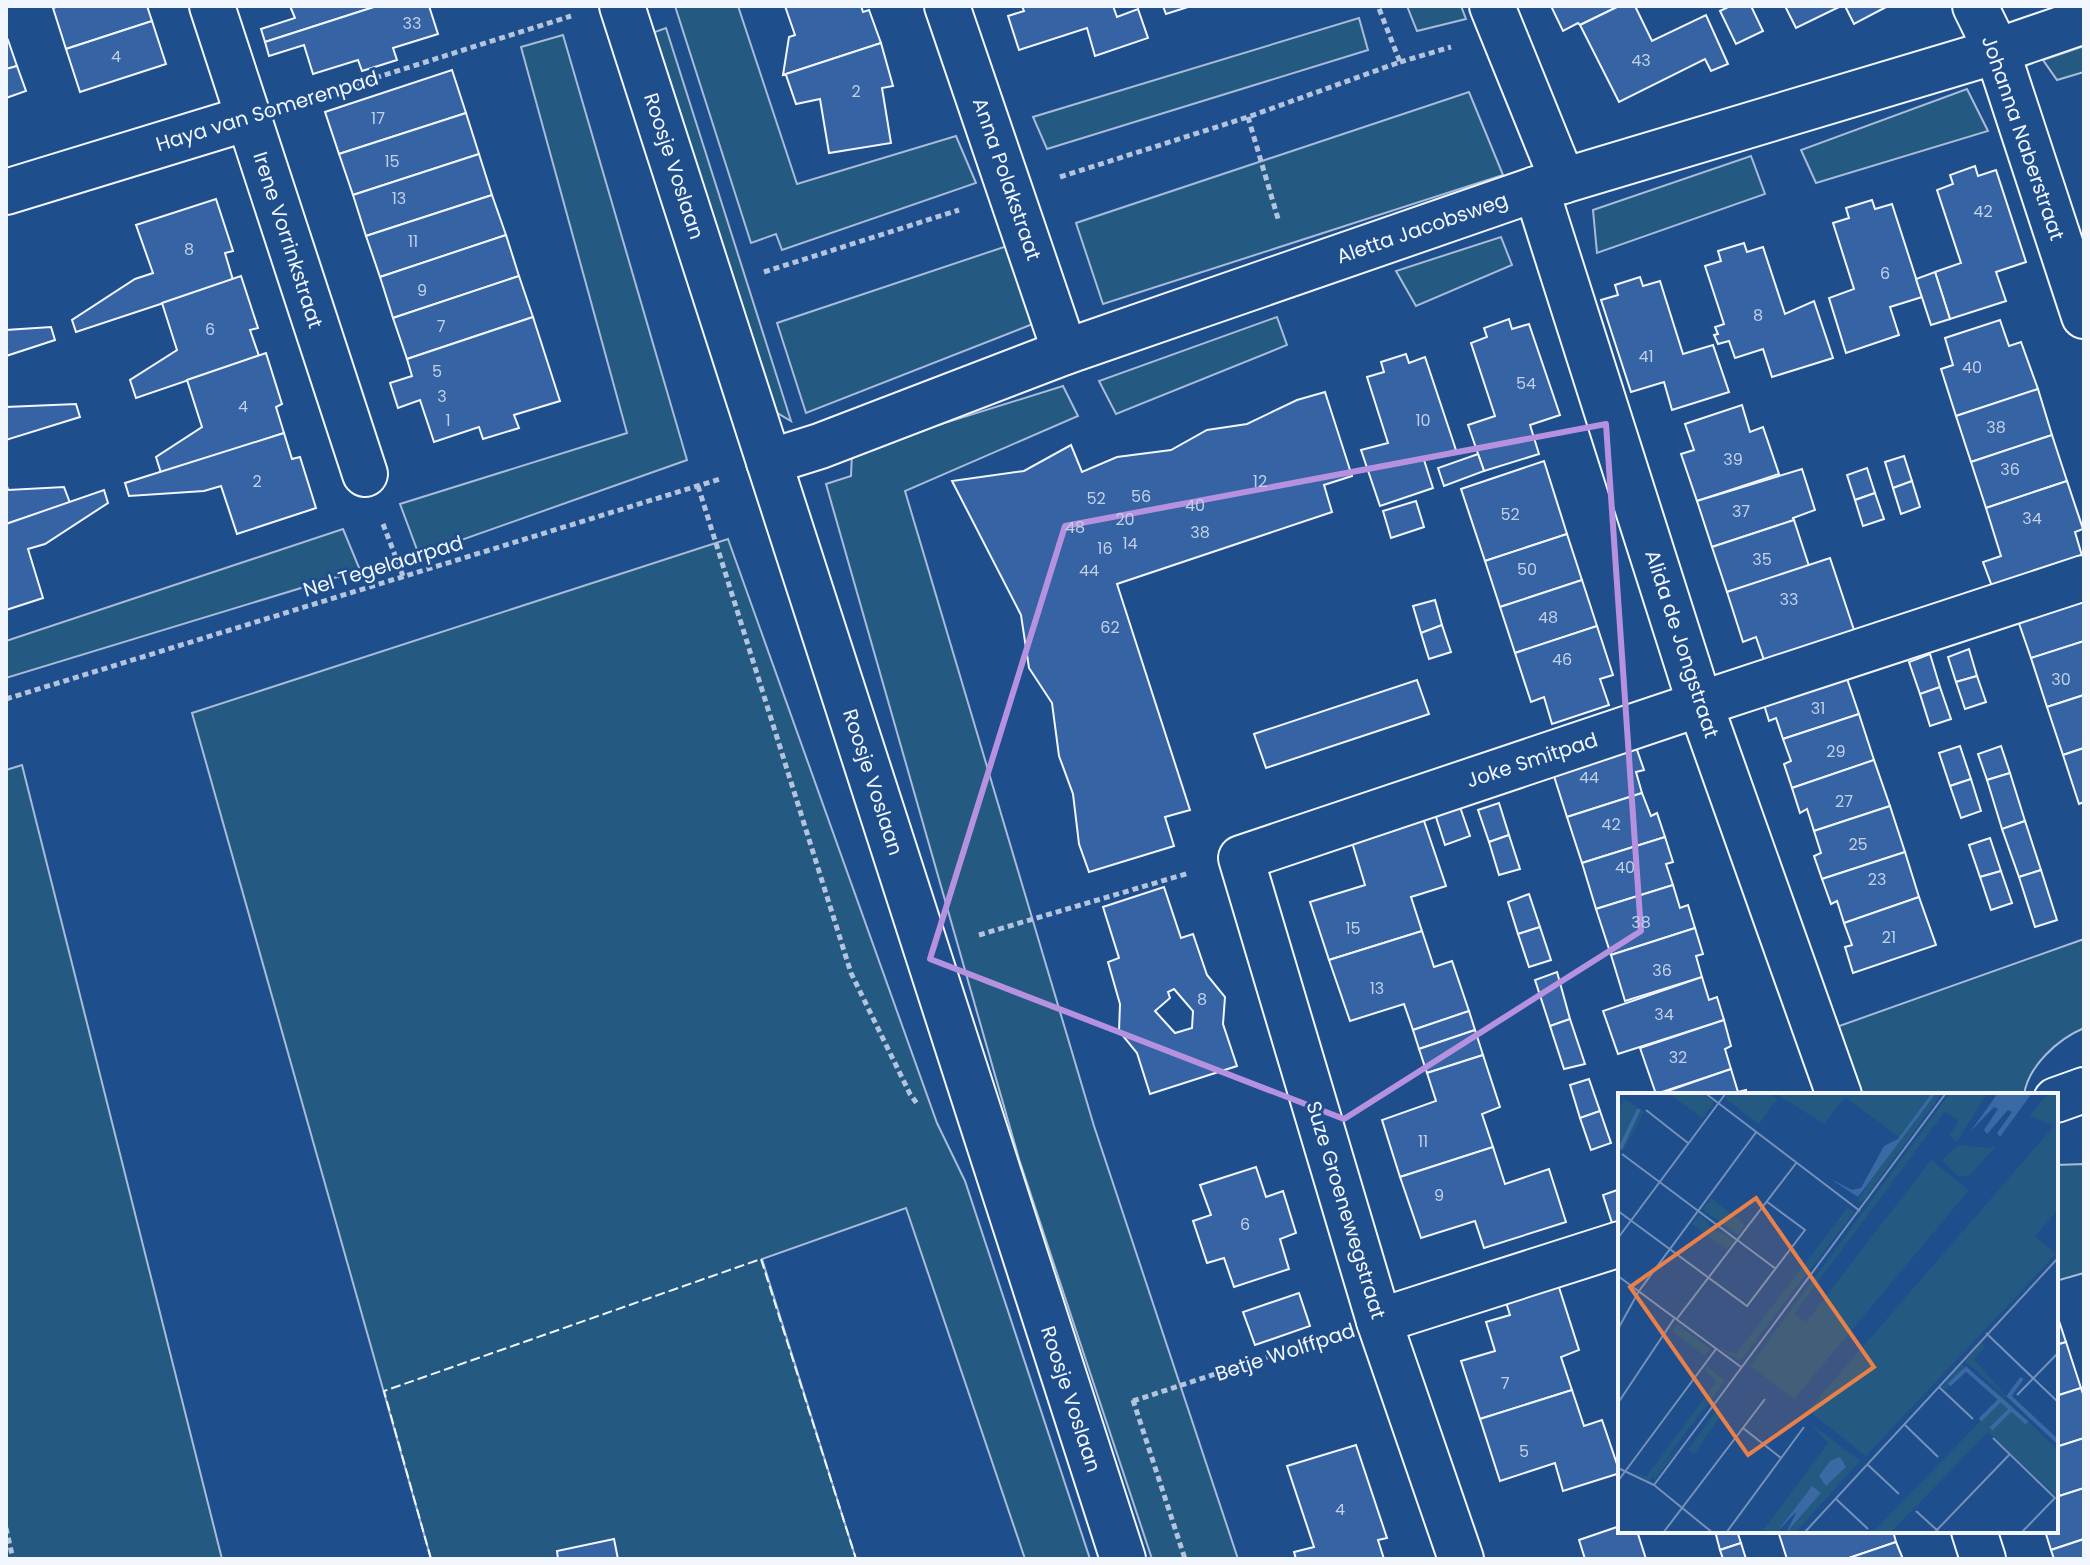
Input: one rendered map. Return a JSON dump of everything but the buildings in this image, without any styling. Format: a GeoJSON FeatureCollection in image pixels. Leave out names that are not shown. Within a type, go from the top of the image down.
{"type":"FeatureCollection","features":[{"type":"Feature","properties":{"kind":"street","name":"Irene Vorrinkstraat"},"geometry":{"type":"LineString","coordinates":[[212,6],[365,474]]}},
{"type":"Feature","properties":{"kind":"street","name":"Roosje Voslaan"},"geometry":{"type":"LineString","coordinates":[[622,6],[1123,1559]]}},
{"type":"Feature","properties":{"kind":"street","name":"Anna Polakstraat"},"geometry":{"type":"LineString","coordinates":[[947,6],[1065,352]]}},
{"type":"Feature","properties":{"kind":"street","name":"Alida de Jongstraat"},"geometry":{"type":"LineString","coordinates":[[1492,6],[1550,185],[1700,704],[1838,1093]]}},
{"type":"Feature","properties":{"kind":"street","name":"Johanna Naberstraat"},"geometry":{"type":"LineString","coordinates":[[1975,6],[1997,51],[2084,316]]}},
{"type":"Feature","properties":{"kind":"street","name":"Aletta Jacobsweg"},"geometry":{"type":"LineString","coordinates":[[769,462],[820,446],[1065,352],[1550,185],[1997,51],[2084,21]]}},
{"type":"Feature","properties":{"kind":"street","name":"Haya van Somerenpad"},"geometry":{"type":"LineString","coordinates":[[6,192],[248,118]]}},
{"type":"Feature","properties":{"kind":"street","name":"Joke Smitpad"},"geometry":{"type":"LineString","coordinates":[[1241,858],[2084,578]]}},
{"type":"Feature","properties":{"kind":"street","name":"Suze Groenewegstraat"},"geometry":{"type":"LineString","coordinates":[[1241,858],[1379,1321],[1461,1559]]}},
{"type":"Feature","properties":{"kind":"street"},"geometry":{"type":"LineString","coordinates":[[2058,1099],[2084,1090]]}},
{"type":"Feature","properties":{"kind":"street","name":"Betje Wolffpad"},"geometry":{"type":"LineString","coordinates":[[1379,1321],[1618,1245]]}},
{"type":"Feature","properties":{"kind":"street"},"geometry":{"type":"LineString","coordinates":[[1975,1533],[1983,1559]]}},
{"type":"Feature","properties":{"kind":"path"},"geometry":{"type":"LineString","coordinates":[[1378,6],[1400,62]]}},
{"type":"Feature","properties":{"kind":"path","name":"Haya van Somerenpad"},"geometry":{"type":"LineString","coordinates":[[248,118],[528,28]]}},
{"type":"Feature","properties":{"kind":"path"},"geometry":{"type":"LineString","coordinates":[[764,272],[1248,117],[1436,52]]}},
{"type":"Feature","properties":{"kind":"path"},"geometry":{"type":"LineString","coordinates":[[1248,117],[1275,208]]}},
{"type":"Feature","properties":{"kind":"path","name":"Nel Tegelaarpad"},"geometry":{"type":"LineString","coordinates":[[6,699],[769,462]]}},
{"type":"Feature","properties":{"kind":"path"},"geometry":{"type":"LineString","coordinates":[[698,486],[851,973],[910,1094],[921,1109]]}},
{"type":"Feature","properties":{"kind":"path"},"geometry":{"type":"LineString","coordinates":[[392,548],[403,576]]}},
{"type":"Feature","properties":{"kind":"path"},"geometry":{"type":"LineString","coordinates":[[979,935],[1241,858]]}},
{"type":"Feature","properties":{"kind":"path","name":"Betje Wolffpad"},"geometry":{"type":"LineString","coordinates":[[1133,1401],[1379,1321]]}},
{"type":"Feature","properties":{"kind":"path"},"geometry":{"type":"LineString","coordinates":[[6,1528],[13,1559]]}},
{"type":"Feature","properties":{"kind":"highlighted area"},"geometry":{"type":"Polygon","coordinates":[[[1606,424],[1641,931],[1344,1119],[930,959],[1065,526],[1606,424]]]}},
{"type":"Feature","properties":{"kind":"shaded area"},"geometry":{"type":"Polygon","coordinates":[[[675,6],[738,6],[797,184],[956,136],[976,183],[782,250],[776,234],[751,243],[675,6]]]}},
{"type":"Feature","properties":{"kind":"shaded area"},"geometry":{"type":"Polygon","coordinates":[[[1407,6],[1461,6],[1466,19],[1417,31],[1407,6]]]}},
{"type":"Feature","properties":{"kind":"shaded area"},"geometry":{"type":"Polygon","coordinates":[[[1359,18],[1368,50],[1047,149],[1033,117],[1359,18]]]}},
{"type":"Feature","properties":{"kind":"shaded area"},"geometry":{"type":"Polygon","coordinates":[[[666,28],[791,421],[774,411],[649,34],[666,28]]]}},
{"type":"Feature","properties":{"kind":"shaded area"},"geometry":{"type":"Polygon","coordinates":[[[563,35],[687,460],[419,555],[400,504],[627,433],[521,47],[563,35]]]}},
{"type":"Feature","properties":{"kind":"shaded area"},"geometry":{"type":"Polygon","coordinates":[[[2084,46],[2084,72],[2057,80],[2043,60],[2084,46]]]}},
{"type":"Feature","properties":{"kind":"shaded area"},"geometry":{"type":"Polygon","coordinates":[[[1967,89],[1988,131],[1816,183],[1801,150],[1967,89]]]}},
{"type":"Feature","properties":{"kind":"shaded area"},"geometry":{"type":"Polygon","coordinates":[[[1469,92],[1503,175],[1103,304],[1076,223],[1469,92]]]}},
{"type":"Feature","properties":{"kind":"shaded area"},"geometry":{"type":"Polygon","coordinates":[[[1751,156],[1765,194],[1597,253],[1593,210],[1751,156]]]}},
{"type":"Feature","properties":{"kind":"shaded area"},"geometry":{"type":"Polygon","coordinates":[[[1501,237],[1512,265],[1416,306],[1396,271],[1501,237]]]}},
{"type":"Feature","properties":{"kind":"shaded area"},"geometry":{"type":"Polygon","coordinates":[[[1016,243],[1043,320],[806,413],[777,323],[1016,243]]]}},
{"type":"Feature","properties":{"kind":"shaded area"},"geometry":{"type":"Polygon","coordinates":[[[1277,317],[1287,345],[1116,414],[1099,381],[1277,317]]]}},
{"type":"Feature","properties":{"kind":"shaded area"},"geometry":{"type":"Polygon","coordinates":[[[1063,386],[1078,416],[905,491],[1094,1126],[1238,1559],[1152,1559],[1019,1159],[826,484],[851,476],[852,452],[1063,386]]]}},
{"type":"Feature","properties":{"kind":"shaded area"},"geometry":{"type":"Polygon","coordinates":[[[343,529],[360,570],[6,678],[6,641],[343,529]]]}},
{"type":"Feature","properties":{"kind":"shaded area"},"geometry":{"type":"Polygon","coordinates":[[[728,539],[937,1123],[965,1181],[1090,1559],[1025,1559],[906,1208],[762,1259],[856,1559],[431,1559],[192,713],[728,539]]]}},
{"type":"Feature","properties":{"kind":"shaded area"},"geometry":{"type":"Polygon","coordinates":[[[22,765],[222,1559],[6,1559],[6,770],[22,765]]]}},
{"type":"Feature","properties":{"kind":"shaded area"},"geometry":{"type":"Polygon","coordinates":[[[2084,939],[2084,1028],[2064,1039],[2046,1055],[2031,1074],[2025,1093],[1848,1093],[1828,1030],[2084,939]]]}},
{"type":"Feature","properties":{"kind":"shaded area"},"geometry":{"type":"Polygon","coordinates":[[[2084,1164],[2084,1273],[2058,1280],[2058,1165],[2084,1164]]]}},
{"type":"Feature","properties":{"kind":"fence"},"geometry":{"type":"LineString","coordinates":[[431,1559],[384,1391],[761,1259],[856,1559]]}}]}
